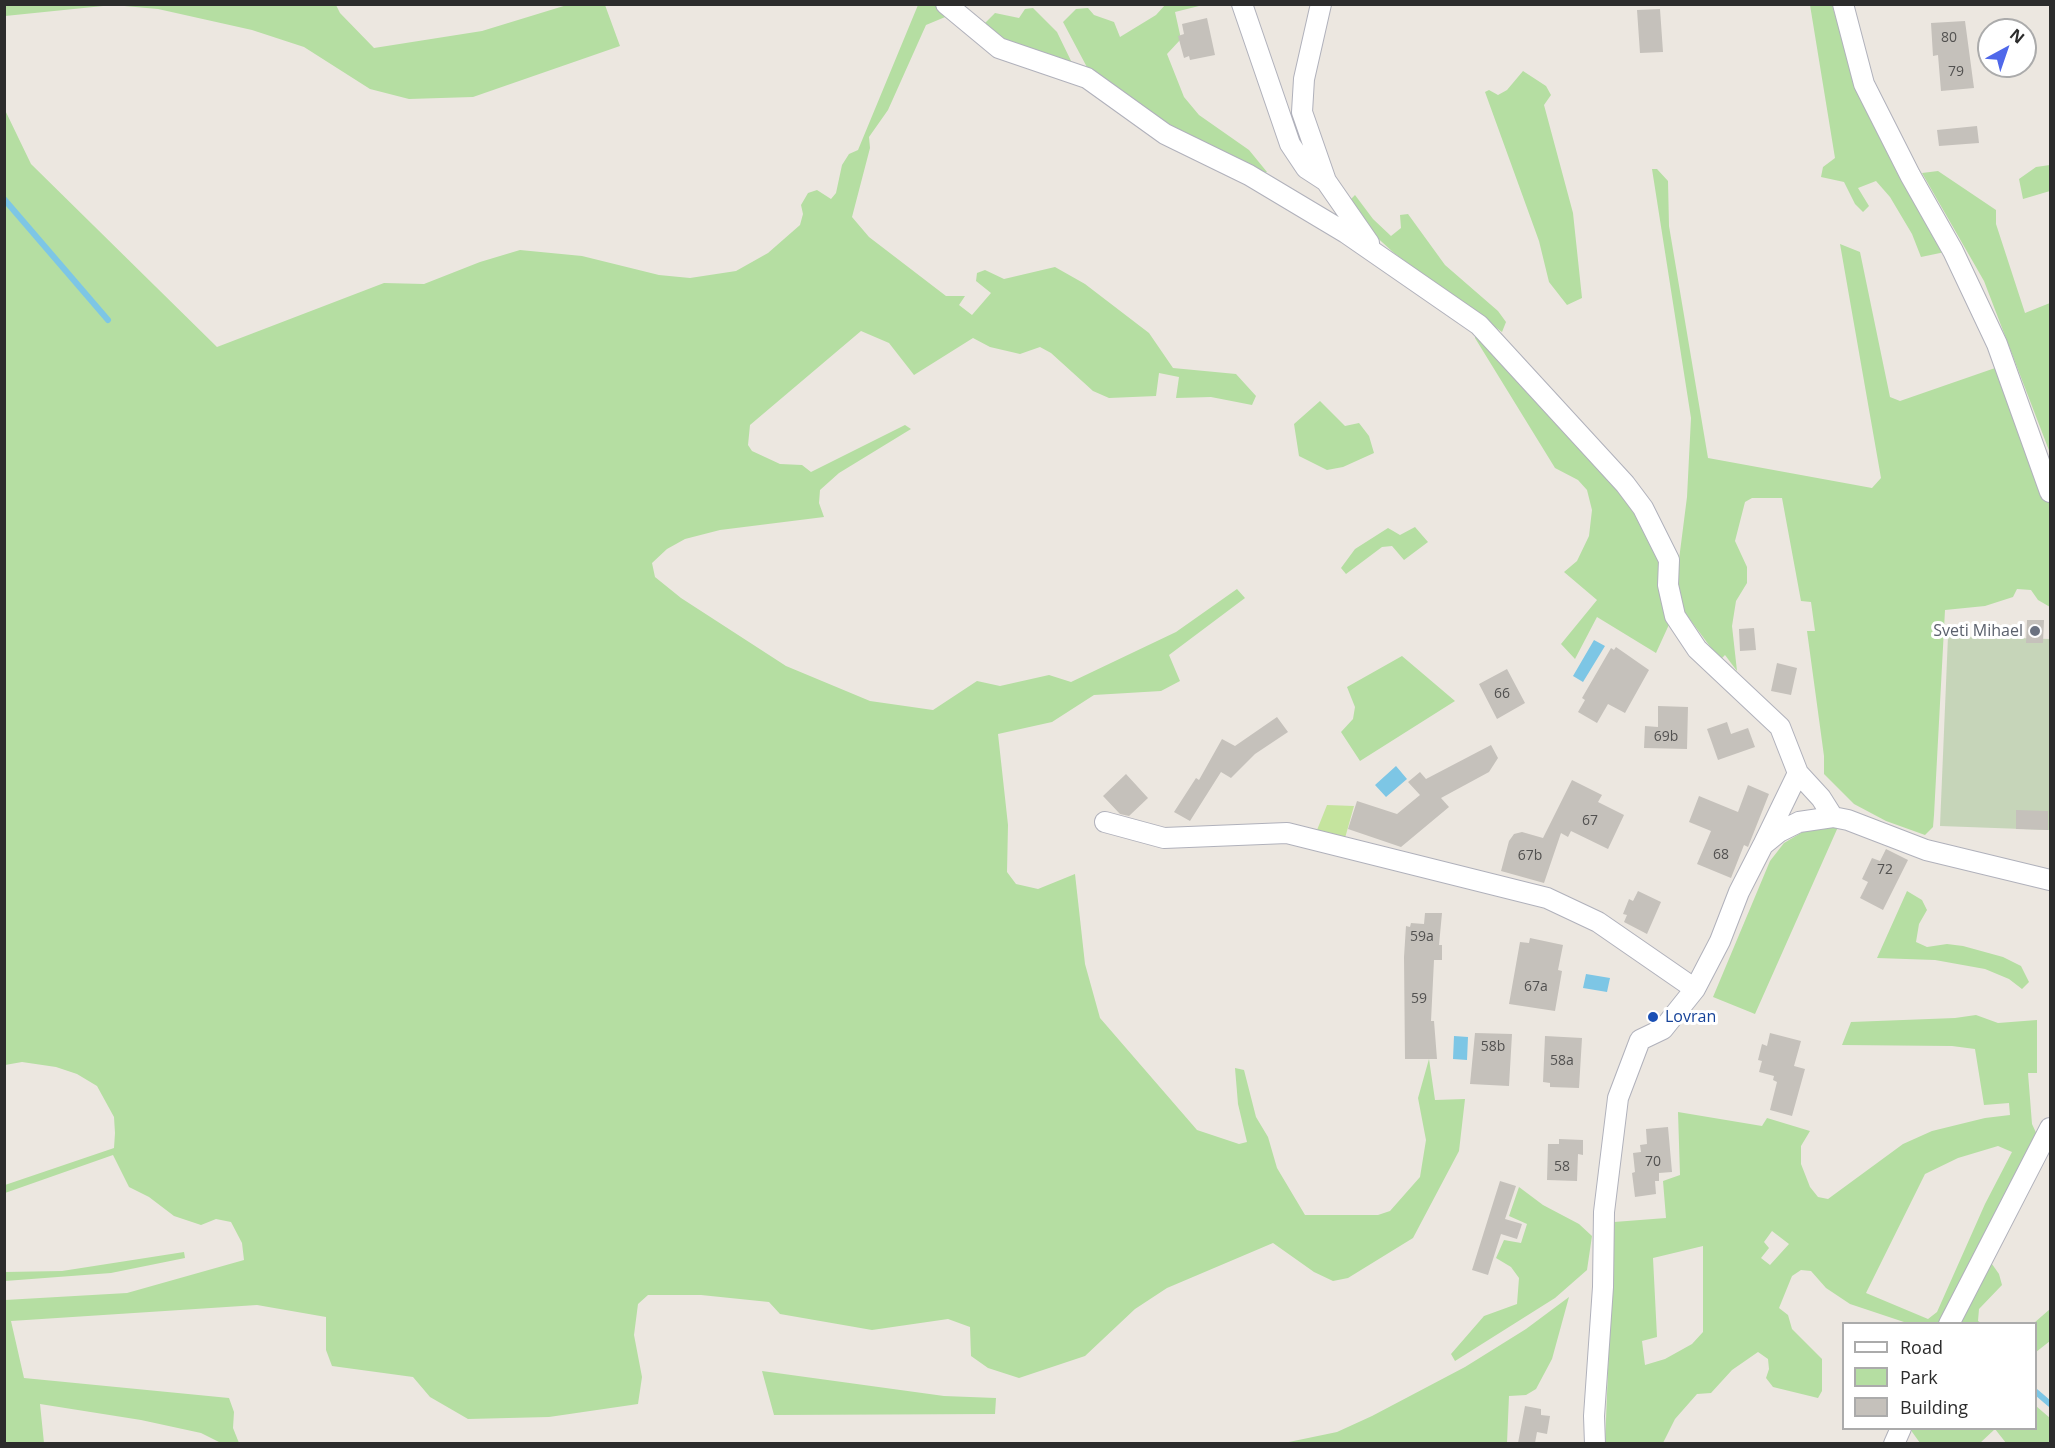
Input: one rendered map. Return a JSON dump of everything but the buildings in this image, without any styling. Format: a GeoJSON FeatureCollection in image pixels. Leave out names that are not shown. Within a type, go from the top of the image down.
{"type":"FeatureCollection","features":[{"type":"Feature","properties":{"kind":"street"},"geometry":{"type":"LineString","coordinates":[[946,4],[999,48],[1087,78],[1165,134],[1249,175],[1372,248],[1479,325],[1625,484],[1643,508],[1669,560],[1668,585],[1675,616],[1697,648],[1780,727],[1798,773],[1821,798],[1833,817]]}},
{"type":"Feature","properties":{"kind":"street"},"geometry":{"type":"LineString","coordinates":[[1242,4],[1290,144],[1306,168],[1326,181]]}},
{"type":"Feature","properties":{"kind":"street"},"geometry":{"type":"LineString","coordinates":[[1321,4],[1304,79],[1302,112],[1326,181],[1372,248]]}},
{"type":"Feature","properties":{"kind":"street"},"geometry":{"type":"LineString","coordinates":[[1843,4],[1864,84],[1910,175],[1953,251],[1997,344],[2050,492]]}},
{"type":"Feature","properties":{"kind":"street"},"geometry":{"type":"LineString","coordinates":[[1595,1443],[1594,1416],[1603,1287],[1604,1212],[1618,1098],[1640,1040],[1663,1029],[1695,989],[1720,941],[1739,892],[1798,773]]}},
{"type":"Feature","properties":{"kind":"street"},"geometry":{"type":"LineString","coordinates":[[1763,845],[1779,832],[1799,822],[1833,817],[1848,820],[1926,850],[2050,879]]}},
{"type":"Feature","properties":{"kind":"street"},"geometry":{"type":"LineString","coordinates":[[1105,822],[1164,838],[1287,833],[1547,898],[1598,922],[1695,989]]}},
{"type":"Feature","properties":{"kind":"street"},"geometry":{"type":"LineString","coordinates":[[1950,1322],[2050,1128]]}},
{"type":"Feature","properties":{"kind":"green space"},"geometry":{"type":"Polygon","coordinates":[[[5,4],[336,5],[340,13],[374,48],[482,31],[567,5],[605,5],[620,46],[473,97],[409,99],[370,89],[304,47],[252,30],[158,9],[113,5],[5,16],[5,4]]]}},
{"type":"Feature","properties":{"kind":"green space"},"geometry":{"type":"Polygon","coordinates":[[[918,5],[938,5],[950,15],[926,25],[888,110],[869,137],[870,148],[852,217],[869,237],[946,296],[965,296],[959,305],[972,315],[991,293],[976,281],[977,273],[985,270],[1004,279],[1055,267],[1085,284],[1149,333],[1173,368],[1236,374],[1256,396],[1252,405],[1211,397],[1176,398],[1179,377],[1159,373],[1156,396],[1109,398],[1093,391],[1051,353],[1040,347],[1020,354],[990,347],[973,338],[914,375],[889,343],[861,331],[750,425],[748,445],[752,451],[780,464],[802,465],[811,472],[905,425],[911,429],[839,473],[820,490],[819,503],[824,517],[720,530],[685,539],[667,549],[652,563],[655,577],[681,598],[786,666],[870,701],[933,710],[977,681],[1000,686],[1049,675],[1071,682],[1176,632],[1237,589],[1245,598],[1169,655],[1180,681],[1161,691],[1094,695],[1052,722],[998,734],[1008,825],[1007,872],[1016,884],[1038,889],[1075,874],[1085,964],[1100,1018],[1197,1130],[1239,1144],[1247,1142],[1238,1104],[1235,1068],[1244,1070],[1256,1117],[1268,1137],[1277,1168],[1305,1215],[1378,1215],[1390,1211],[1420,1177],[1426,1140],[1418,1098],[1429,1059],[1435,1100],[1465,1099],[1459,1151],[1413,1238],[1348,1278],[1333,1281],[1314,1272],[1273,1243],[1167,1288],[1135,1309],[1085,1356],[1019,1378],[988,1368],[971,1356],[970,1327],[948,1319],[872,1330],[780,1314],[769,1302],[701,1295],[648,1295],[638,1304],[634,1335],[642,1377],[638,1404],[549,1417],[468,1419],[430,1397],[413,1377],[332,1366],[326,1350],[326,1317],[257,1305],[11,1321],[24,1378],[229,1398],[234,1412],[233,1428],[239,1443],[221,1443],[201,1433],[141,1420],[40,1404],[44,1443],[6,1443],[5,1300],[127,1293],[244,1260],[242,1243],[231,1222],[216,1219],[201,1225],[174,1216],[149,1197],[129,1187],[113,1155],[5,1193],[5,1185],[114,1148],[115,1133],[114,1117],[97,1086],[77,1074],[56,1067],[22,1062],[5,1065],[4,108],[31,164],[217,347],[384,283],[424,284],[480,262],[520,250],[582,256],[659,275],[690,278],[736,271],[768,253],[800,225],[803,214],[801,205],[808,193],[817,190],[831,199],[836,193],[842,165],[849,154],[858,150],[918,5]]]}},
{"type":"Feature","properties":{"kind":"green space"},"geometry":{"type":"Polygon","coordinates":[[[1165,5],[1203,5],[1175,12],[1181,39],[1167,54],[1184,97],[1199,115],[1249,150],[1267,172],[1264,173],[1178,133],[1089,71],[1063,22],[1076,9],[1088,8],[1094,15],[1114,22],[1120,37],[1156,15],[1165,5]]]}},
{"type":"Feature","properties":{"kind":"green space"},"geometry":{"type":"Polygon","coordinates":[[[1810,5],[1832,5],[1858,91],[1945,252],[1921,257],[1912,234],[1890,197],[1876,181],[1858,188],[1869,206],[1863,212],[1855,204],[1844,182],[1821,177],[1823,167],[1835,158],[1810,5]]]}},
{"type":"Feature","properties":{"kind":"green space"},"geometry":{"type":"Polygon","coordinates":[[[1033,8],[1057,32],[1074,67],[1016,50],[983,25],[995,13],[1019,18],[1025,9],[1033,8]]]}},
{"type":"Feature","properties":{"kind":"green space"},"geometry":{"type":"Polygon","coordinates":[[[1523,71],[1546,86],[1551,95],[1544,105],[1573,213],[1582,298],[1567,305],[1549,282],[1539,241],[1485,92],[1489,90],[1498,95],[1507,90],[1523,71]]]}},
{"type":"Feature","properties":{"kind":"green space"},"geometry":{"type":"Polygon","coordinates":[[[2050,165],[2050,191],[2023,199],[2019,179],[2036,167],[2050,165]]]}},
{"type":"Feature","properties":{"kind":"green space"},"geometry":{"type":"Polygon","coordinates":[[[1652,169],[1657,169],[1668,181],[1669,226],[1708,458],[1872,488],[1881,478],[1840,244],[1860,252],[1890,397],[1900,401],[1998,367],[2050,505],[2050,607],[2038,600],[2031,590],[2017,589],[2013,597],[1985,606],[1945,610],[1933,827],[1925,835],[1886,821],[1854,804],[1824,774],[1824,756],[1807,631],[1815,631],[1811,602],[1801,601],[1782,498],[1752,498],[1745,502],[1735,541],[1747,567],[1747,583],[1736,601],[1732,626],[1737,671],[1725,655],[1720,660],[1683,610],[1676,583],[1687,497],[1691,418],[1652,169]]]}},
{"type":"Feature","properties":{"kind":"green space"},"geometry":{"type":"Polygon","coordinates":[[[1938,171],[1996,210],[1996,224],[2025,313],[2050,303],[2050,453],[1984,281],[1922,173],[1938,171]]]}},
{"type":"Feature","properties":{"kind":"green space"},"geometry":{"type":"Polygon","coordinates":[[[1355,195],[1373,219],[1391,236],[1401,228],[1400,215],[1408,214],[1445,265],[1498,311],[1506,322],[1502,332],[1394,253],[1371,232],[1350,200],[1355,195]]]}},
{"type":"Feature","properties":{"kind":"green space"},"geometry":{"type":"Polygon","coordinates":[[[1475,331],[1620,488],[1663,553],[1672,618],[1656,653],[1597,617],[1575,659],[1561,644],[1597,600],[1564,572],[1577,561],[1589,536],[1592,510],[1587,490],[1578,480],[1555,468],[1475,338],[1475,331]]]}},
{"type":"Feature","properties":{"kind":"green space"},"geometry":{"type":"Polygon","coordinates":[[[1320,401],[1345,426],[1359,423],[1369,436],[1374,453],[1343,467],[1327,470],[1299,456],[1294,424],[1320,401]]]}},
{"type":"Feature","properties":{"kind":"green space"},"geometry":{"type":"Polygon","coordinates":[[[1415,527],[1428,542],[1404,560],[1392,546],[1382,547],[1346,574],[1341,568],[1355,549],[1388,528],[1400,535],[1415,527]]]}},
{"type":"Feature","properties":{"kind":"green space"},"geometry":{"type":"Polygon","coordinates":[[[1948,636],[2050,639],[2050,830],[1940,826],[1948,636]]]}},
{"type":"Feature","properties":{"kind":"green space"},"geometry":{"type":"Polygon","coordinates":[[[1402,656],[1455,701],[1360,761],[1341,732],[1353,719],[1355,707],[1347,687],[1402,656]]]}},
{"type":"Feature","properties":{"kind":"green space"},"geometry":{"type":"Polygon","coordinates":[[[1327,805],[1354,806],[1345,838],[1317,830],[1327,805]]]}},
{"type":"Feature","properties":{"kind":"green space"},"geometry":{"type":"Polygon","coordinates":[[[1822,826],[1838,827],[1755,1014],[1713,997],[1770,861],[1784,843],[1806,830],[1822,826]]]}},
{"type":"Feature","properties":{"kind":"green space"},"geometry":{"type":"Polygon","coordinates":[[[1907,891],[1922,900],[1927,910],[1919,924],[1916,942],[1927,947],[1947,944],[1963,946],[2003,957],[2021,966],[2029,982],[2022,989],[2009,979],[1985,969],[1935,960],[1877,958],[1907,891]]]}},
{"type":"Feature","properties":{"kind":"green space"},"geometry":{"type":"Polygon","coordinates":[[[1976,1015],[1998,1023],[2037,1020],[2037,1073],[2028,1073],[2032,1124],[2038,1137],[1946,1322],[1904,1322],[1850,1304],[1826,1288],[1811,1271],[1801,1270],[1792,1276],[1779,1308],[1788,1315],[1792,1329],[1822,1359],[1822,1391],[1818,1398],[1773,1387],[1766,1378],[1769,1369],[1768,1359],[1758,1352],[1732,1370],[1711,1393],[1697,1394],[1675,1419],[1663,1443],[1605,1444],[1614,1222],[1666,1218],[1663,1181],[1680,1175],[1678,1112],[1762,1126],[1767,1118],[1810,1131],[1801,1146],[1801,1164],[1810,1187],[1818,1197],[1828,1199],[1903,1144],[1932,1131],[1985,1118],[2010,1115],[2009,1103],[1984,1105],[1975,1049],[1952,1046],[1842,1045],[1851,1022],[1955,1018],[1976,1015]],[[1998,1146],[1958,1158],[1925,1174],[1866,1293],[1928,1319],[1937,1312],[1985,1204],[2012,1152],[1998,1146]],[[1772,1231],[1764,1242],[1769,1248],[1761,1258],[1770,1265],[1789,1244],[1772,1231]],[[1703,1246],[1653,1258],[1657,1337],[1642,1341],[1645,1365],[1665,1359],[1692,1344],[1703,1332],[1703,1246]]]}},
{"type":"Feature","properties":{"kind":"green space"},"geometry":{"type":"Polygon","coordinates":[[[1519,1187],[1543,1205],[1579,1224],[1592,1236],[1587,1270],[1555,1298],[1455,1361],[1451,1354],[1484,1316],[1517,1304],[1519,1278],[1511,1267],[1496,1258],[1504,1240],[1521,1243],[1527,1224],[1509,1216],[1519,1187]]]}},
{"type":"Feature","properties":{"kind":"green space"},"geometry":{"type":"Polygon","coordinates":[[[184,1252],[185,1258],[111,1273],[5,1281],[5,1272],[62,1271],[184,1252]]]}},
{"type":"Feature","properties":{"kind":"green space"},"geometry":{"type":"Polygon","coordinates":[[[1987,1257],[1999,1274],[2002,1285],[1979,1309],[1980,1322],[1958,1322],[1987,1257]]]}},
{"type":"Feature","properties":{"kind":"green space"},"geometry":{"type":"Polygon","coordinates":[[[1569,1297],[1552,1359],[1536,1389],[1526,1395],[1509,1396],[1507,1443],[1284,1443],[1337,1432],[1372,1416],[1465,1367],[1526,1329],[1569,1297]]]}},
{"type":"Feature","properties":{"kind":"green space"},"geometry":{"type":"Polygon","coordinates":[[[2050,1309],[2050,1341],[2037,1351],[2037,1322],[2035,1322],[2050,1309]]]}},
{"type":"Feature","properties":{"kind":"green space"},"geometry":{"type":"Polygon","coordinates":[[[762,1371],[944,1396],[996,1398],[995,1414],[774,1415],[762,1371]]]}},
{"type":"Feature","properties":{"kind":"green space"},"geometry":{"type":"Polygon","coordinates":[[[2037,1407],[2050,1418],[2050,1443],[2006,1443],[1996,1430],[2037,1430],[2037,1407]]]}},
{"type":"Feature","properties":{"kind":"green space"},"geometry":{"type":"Polygon","coordinates":[[[1911,1430],[1994,1430],[1980,1443],[1920,1443],[1911,1430]]]}},
{"type":"Feature","properties":{"kind":"water"},"geometry":{"type":"Polygon","coordinates":[[[1594,640],[1605,646],[1583,682],[1573,676],[1594,640]]]}},
{"type":"Feature","properties":{"kind":"water"},"geometry":{"type":"Polygon","coordinates":[[[1396,766],[1407,779],[1386,797],[1375,785],[1396,766]]]}},
{"type":"Feature","properties":{"kind":"water"},"geometry":{"type":"Polygon","coordinates":[[[1586,974],[1610,978],[1607,992],[1583,988],[1586,974]]]}},
{"type":"Feature","properties":{"kind":"water"},"geometry":{"type":"Polygon","coordinates":[[[1454,1036],[1468,1037],[1467,1060],[1453,1059],[1454,1036]]]}},
{"type":"Feature","properties":{"kind":"waterway"},"geometry":{"type":"LineString","coordinates":[[4,199],[108,320]]}},
{"type":"Feature","properties":{"kind":"waterway"},"geometry":{"type":"LineString","coordinates":[[2037,1393],[2050,1404]]}},
{"type":"Feature","properties":{"kind":"place","name":"Sveti Mihael"},"geometry":{"type":"Point","coordinates":[2035,631]}},
{"type":"Feature","properties":{"kind":"place","name":"Lovran"},"geometry":{"type":"Point","coordinates":[1653,1017]}}]}
